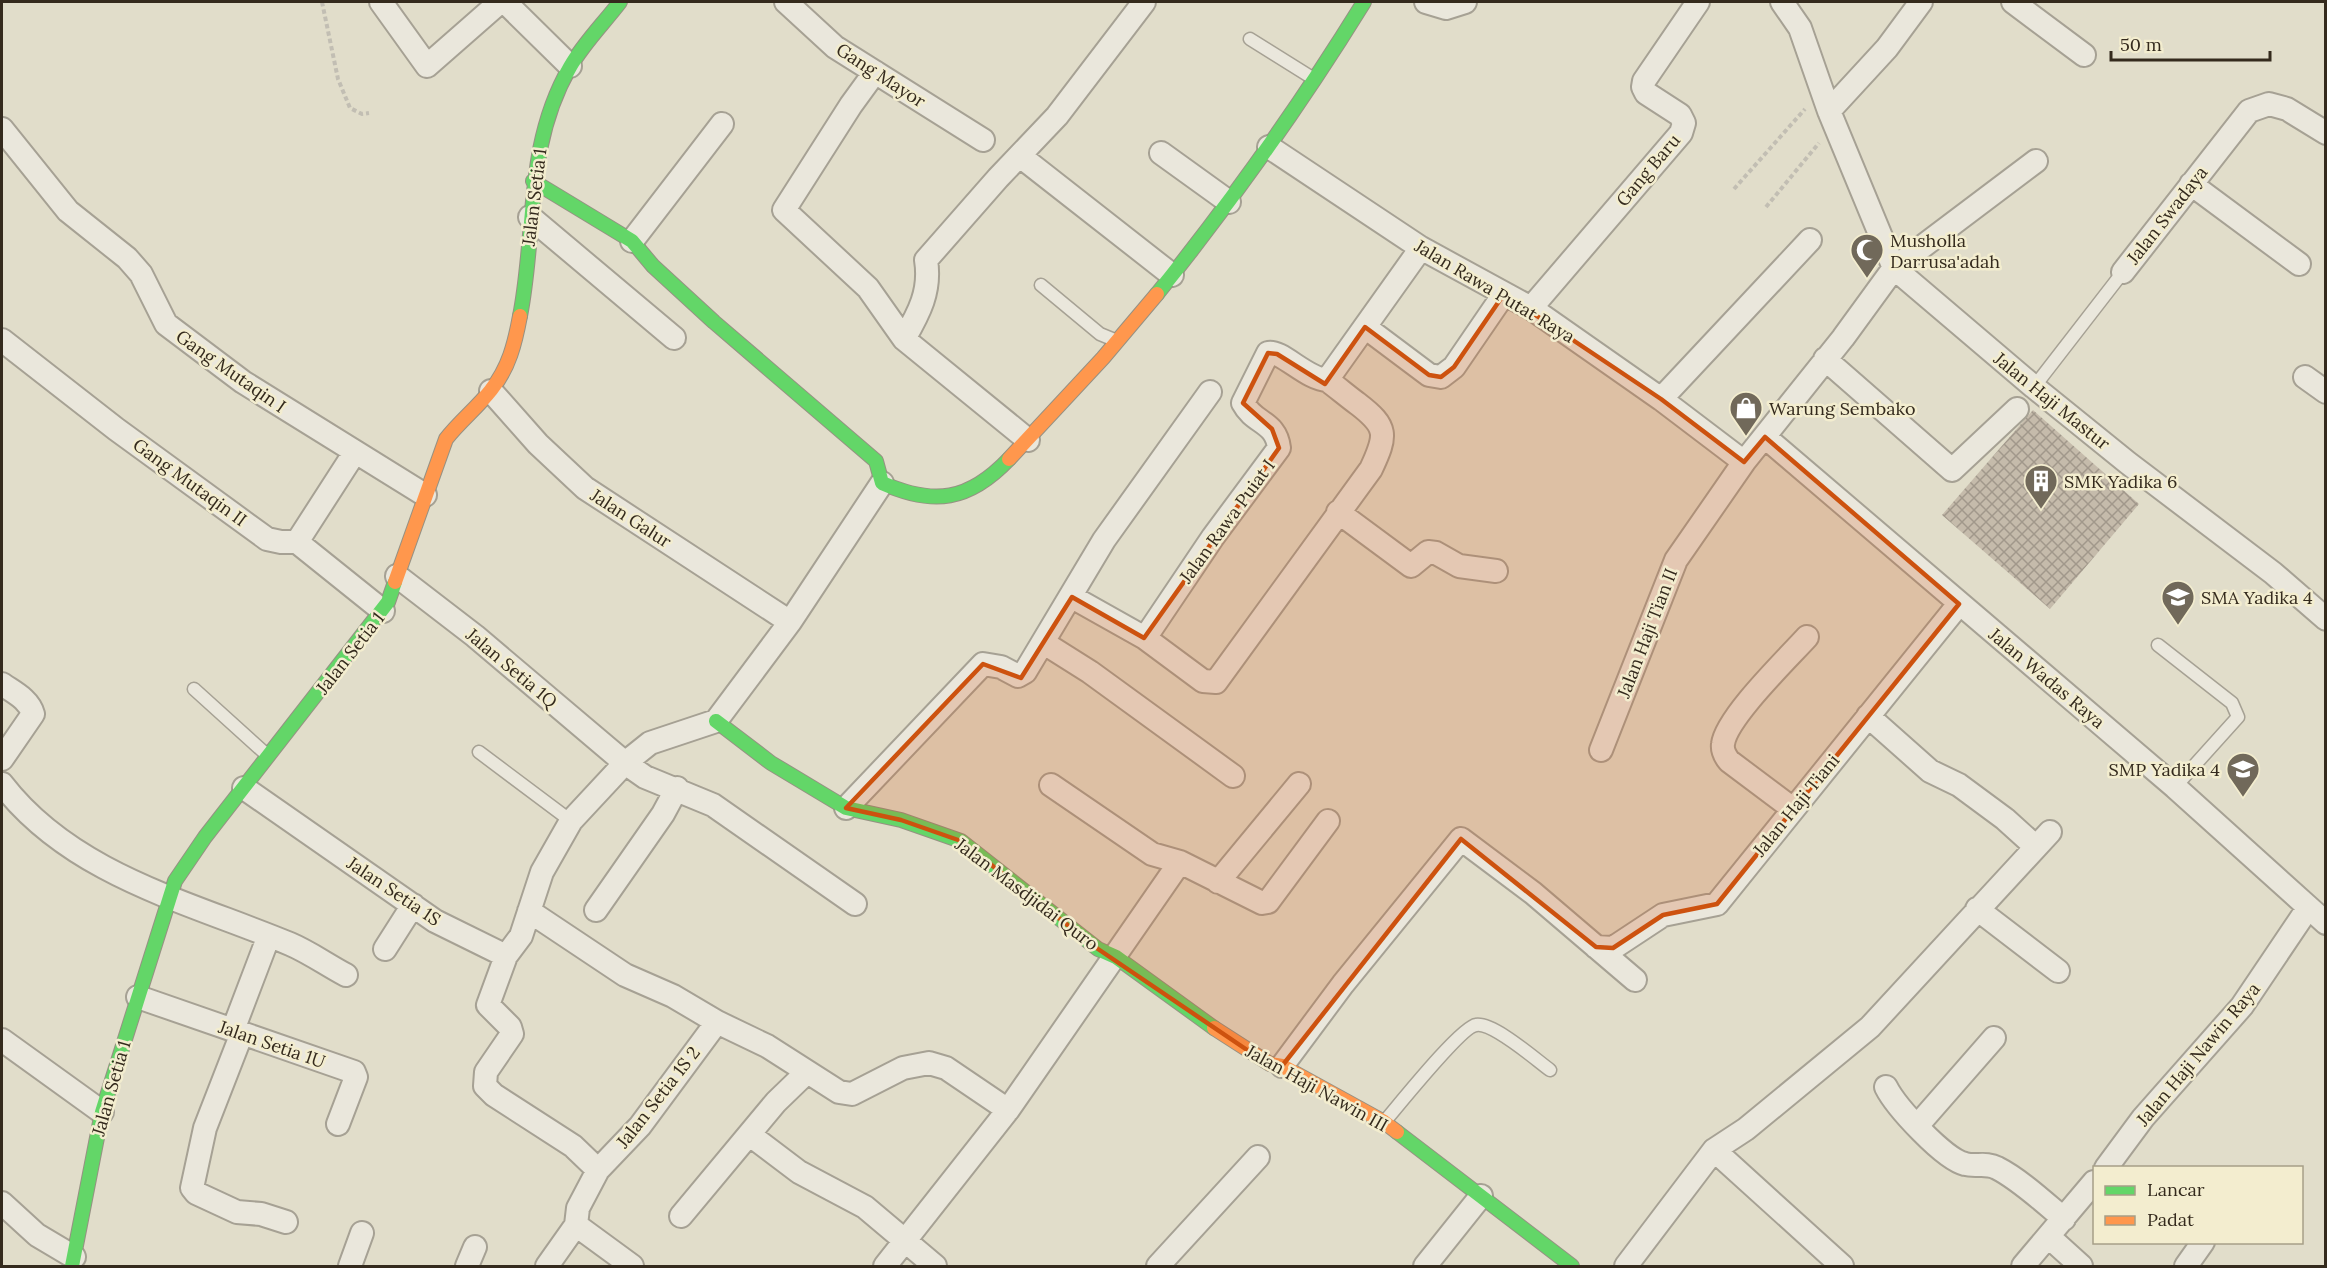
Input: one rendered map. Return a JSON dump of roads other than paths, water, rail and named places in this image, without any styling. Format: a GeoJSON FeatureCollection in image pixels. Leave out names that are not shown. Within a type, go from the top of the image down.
{"type":"FeatureCollection","features":[{"type":"Feature","properties":{"kind":"street"},"geometry":{"type":"LineString","coordinates":[[381,2],[427,66],[500,2]]}},
{"type":"Feature","properties":{"kind":"street"},"geometry":{"type":"LineString","coordinates":[[505,2],[570,66]]}},
{"type":"Feature","properties":{"kind":"street","name":"Jalan Setia 1"},"geometry":{"type":"LineString","coordinates":[[73,1262],[102,1112],[170,897],[183,869],[383,611],[446,439],[459,422],[491,390],[504,372],[514,348],[520,323],[533,181],[545,122],[570,66],[620,2]]}},
{"type":"Feature","properties":{"kind":"street","name":"Gang Mayor"},"geometry":{"type":"LineString","coordinates":[[786,2],[835,47],[983,140]]}},
{"type":"Feature","properties":{"kind":"street"},"geometry":{"type":"LineString","coordinates":[[904,339],[924,306],[929,277],[926,260],[1057,116],[1144,2]]}},
{"type":"Feature","properties":{"kind":"street"},"geometry":{"type":"LineString","coordinates":[[533,181],[632,241],[653,266],[714,322],[876,461],[882,483],[908,496],[930,500],[953,496],[987,479],[1028,440],[1117,342],[1229,202],[1269,147],[1363,2]]}},
{"type":"Feature","properties":{"kind":"street"},"geometry":{"type":"LineString","coordinates":[[1426,2],[1446,8],[1465,2]]}},
{"type":"Feature","properties":{"kind":"street","name":"Gang Baru"},"geometry":{"type":"LineString","coordinates":[[1531,308],[1681,133],[1684,123],[1680,116],[1646,93],[1643,87],[1644,81],[1698,2]]}},
{"type":"Feature","properties":{"kind":"street"},"geometry":{"type":"LineString","coordinates":[[1782,2],[1800,28],[1829,109],[1894,268]]}},
{"type":"Feature","properties":{"kind":"street"},"geometry":{"type":"LineString","coordinates":[[1829,109],[1887,48],[1921,2]]}},
{"type":"Feature","properties":{"kind":"street"},"geometry":{"type":"LineString","coordinates":[[2013,2],[2084,55]]}},
{"type":"Feature","properties":{"kind":"street"},"geometry":{"type":"LineString","coordinates":[[875,72],[784,210],[868,288],[904,339],[1028,440]]}},
{"type":"Feature","properties":{"kind":"street","name":"Jalan Swadaya"},"geometry":{"type":"LineString","coordinates":[[2123,272],[2249,111],[2269,104],[2287,109],[2325,133]]}},
{"type":"Feature","properties":{"kind":"street"},"geometry":{"type":"LineString","coordinates":[[632,241],[722,124]]}},
{"type":"Feature","properties":{"kind":"street","name":"Gang Mutaqin I"},"geometry":{"type":"LineString","coordinates":[[2,129],[68,211],[127,258],[141,274],[166,324],[243,382],[425,495]]}},
{"type":"Feature","properties":{"kind":"street","name":"Jalan Rawa Putat Raya"},"geometry":{"type":"LineString","coordinates":[[1269,147],[1421,248],[1531,308],[1661,399],[1744,462]]}},
{"type":"Feature","properties":{"kind":"street"},"geometry":{"type":"LineString","coordinates":[[1161,153],[1229,202]]}},
{"type":"Feature","properties":{"kind":"street"},"geometry":{"type":"LineString","coordinates":[[1020,156],[1172,275]]}},
{"type":"Feature","properties":{"kind":"street","name":"Jalan Haji Tian II"},"geometry":{"type":"LineString","coordinates":[[1600,750],[1676,560],[1744,462],[1894,268],[2036,161]]}},
{"type":"Feature","properties":{"kind":"street"},"geometry":{"type":"LineString","coordinates":[[2191,184],[2299,264]]}},
{"type":"Feature","properties":{"kind":"street"},"geometry":{"type":"LineString","coordinates":[[530,217],[674,338]]}},
{"type":"Feature","properties":{"kind":"street"},"geometry":{"type":"LineString","coordinates":[[1661,399],[1810,240]]}},
{"type":"Feature","properties":{"kind":"street"},"geometry":{"type":"LineString","coordinates":[[1327,380],[1421,248]]}},
{"type":"Feature","properties":{"kind":"street","name":"Jalan Haji Mastur"},"geometry":{"type":"LineString","coordinates":[[1894,268],[2034,387],[2128,463],[2273,573],[2325,619]]}},
{"type":"Feature","properties":{"kind":"street"},"geometry":{"type":"LineString","coordinates":[[1365,327],[1429,375],[1441,377],[1454,367],[1504,294]]}},
{"type":"Feature","properties":{"kind":"street","name":"Gang Mutaqin II"},"geometry":{"type":"LineString","coordinates":[[2,340],[116,429],[267,539],[281,543],[297,542]]}},
{"type":"Feature","properties":{"kind":"street","name":"Jalan Rawa Puiat I"},"geometry":{"type":"LineString","coordinates":[[1268,353],[1277,354],[1318,380],[1327,380],[1373,414],[1381,427],[1383,441],[1371,469],[1216,682],[1203,681],[1145,638],[1213,537],[1279,448],[1272,429],[1255,417],[1243,403],[1268,353]]}},
{"type":"Feature","properties":{"kind":"street"},"geometry":{"type":"LineString","coordinates":[[1825,359],[1952,470],[2017,409]]}},
{"type":"Feature","properties":{"kind":"street"},"geometry":{"type":"LineString","coordinates":[[2305,377],[2325,392]]}},
{"type":"Feature","properties":{"kind":"street","name":"Jalan Galur"},"geometry":{"type":"LineString","coordinates":[[491,390],[538,444],[585,488],[790,622]]}},
{"type":"Feature","properties":{"kind":"street"},"geometry":{"type":"LineString","coordinates":[[846,808],[983,664],[1022,675],[1072,597],[1104,540],[1210,393]]}},
{"type":"Feature","properties":{"kind":"street","name":"Jalan Wadas Raya"},"geometry":{"type":"LineString","coordinates":[[1765,437],[2175,787],[2325,923]]}},
{"type":"Feature","properties":{"kind":"street"},"geometry":{"type":"LineString","coordinates":[[355,452],[297,542],[383,611]]}},
{"type":"Feature","properties":{"kind":"street"},"geometry":{"type":"LineString","coordinates":[[598,1170],[573,1146],[494,1095],[485,1086],[486,1072],[512,1034],[510,1027],[488,1005],[506,956],[521,936],[542,872],[572,821],[625,763],[650,743],[716,721],[790,622],[882,483]]}},
{"type":"Feature","properties":{"kind":"street"},"geometry":{"type":"LineString","coordinates":[[1338,512],[1411,566],[1428,552],[1436,553],[1459,566],[1496,571]]}},
{"type":"Feature","properties":{"kind":"street","name":"Jalan Setia 1Q"},"geometry":{"type":"LineString","coordinates":[[397,576],[475,636],[625,763],[645,777],[677,788],[713,805],[855,904]]}},
{"type":"Feature","properties":{"kind":"street"},"geometry":{"type":"LineString","coordinates":[[1072,597],[1145,638]]}},
{"type":"Feature","properties":{"kind":"street","name":"Jalan Haji Tiani"},"geometry":{"type":"LineString","coordinates":[[1596,947],[1613,948],[1663,915],[1717,904],[1959,604]]}},
{"type":"Feature","properties":{"kind":"street"},"geometry":{"type":"LineString","coordinates":[[1793,808],[1729,761],[1723,753],[1722,745],[1726,733],[1753,697],[1807,637]]}},
{"type":"Feature","properties":{"kind":"street"},"geometry":{"type":"LineString","coordinates":[[1044,643],[1090,672],[1233,776]]}},
{"type":"Feature","properties":{"kind":"street"},"geometry":{"type":"LineString","coordinates":[[2,684],[31,707],[33,714],[2,759]]}},
{"type":"Feature","properties":{"kind":"street"},"geometry":{"type":"LineString","coordinates":[[1626,1266],[1714,1150],[1746,1129],[1870,1027],[2043,840],[2005,819],[1959,785],[1930,771],[1868,716]]}},
{"type":"Feature","properties":{"kind":"street","name":"Jalan Masdjidai Quro"},"geometry":{"type":"LineString","coordinates":[[716,721],[771,763],[846,808],[901,820],[961,841],[1098,949],[1116,957]]}},
{"type":"Feature","properties":{"kind":"street"},"geometry":{"type":"LineString","coordinates":[[2,784],[38,824],[109,872],[268,938],[292,945],[346,975]]}},
{"type":"Feature","properties":{"kind":"street"},"geometry":{"type":"LineString","coordinates":[[1218,882],[1299,784]]}},
{"type":"Feature","properties":{"kind":"street"},"geometry":{"type":"LineString","coordinates":[[1051,785],[1152,854],[1180,862],[1257,902],[1268,902],[1328,821]]}},
{"type":"Feature","properties":{"kind":"street","name":"Jalan Setia 1S"},"geometry":{"type":"LineString","coordinates":[[244,788],[435,921],[506,956]]}},
{"type":"Feature","properties":{"kind":"street"},"geometry":{"type":"LineString","coordinates":[[596,910],[663,814],[677,788]]}},
{"type":"Feature","properties":{"kind":"street"},"geometry":{"type":"LineString","coordinates":[[1282,1066],[1343,984],[1461,839],[1533,893],[1635,980]]}},
{"type":"Feature","properties":{"kind":"street"},"geometry":{"type":"LineString","coordinates":[[885,1266],[1008,1110],[1180,862]]}},
{"type":"Feature","properties":{"kind":"street"},"geometry":{"type":"LineString","coordinates":[[385,949],[413,905]]}},
{"type":"Feature","properties":{"kind":"street","name":"Jalan Haji Nawin Raya"},"geometry":{"type":"LineString","coordinates":[[2107,1166],[2143,1118],[2242,1006],[2308,908]]}},
{"type":"Feature","properties":{"kind":"street"},"geometry":{"type":"LineString","coordinates":[[1977,909],[2058,970]]}},
{"type":"Feature","properties":{"kind":"street"},"geometry":{"type":"LineString","coordinates":[[529,911],[625,975],[673,996],[717,1022],[767,1046],[839,1092],[852,1094],[903,1068],[928,1063],[946,1068],[1008,1110]]}},
{"type":"Feature","properties":{"kind":"street"},"geometry":{"type":"LineString","coordinates":[[268,938],[205,1128],[192,1188],[237,1212],[261,1214],[286,1222]]}},
{"type":"Feature","properties":{"kind":"street","name":"Jalan Haji Nawin III"},"geometry":{"type":"LineString","coordinates":[[1116,957],[1201,1020],[1270,1064],[1282,1066],[1384,1122],[1572,1266]]}},
{"type":"Feature","properties":{"kind":"street","name":"Jalan Setia 1U"},"geometry":{"type":"LineString","coordinates":[[138,997],[354,1072],[356,1077],[338,1124]]}},
{"type":"Feature","properties":{"kind":"street","name":"Jalan Setia 1S 2"},"geometry":{"type":"LineString","coordinates":[[548,1266],[576,1225],[578,1208],[598,1170],[640,1126],[717,1022]]}},
{"type":"Feature","properties":{"kind":"street"},"geometry":{"type":"LineString","coordinates":[[1917,1126],[1995,1038]]}},
{"type":"Feature","properties":{"kind":"street"},"geometry":{"type":"LineString","coordinates":[[2,1040],[102,1112]]}},
{"type":"Feature","properties":{"kind":"street"},"geometry":{"type":"LineString","coordinates":[[681,1216],[776,1102],[806,1072]]}},
{"type":"Feature","properties":{"kind":"street"},"geometry":{"type":"LineString","coordinates":[[1886,1087],[1893,1100],[1917,1126],[1954,1160],[1967,1165],[1983,1164],[1997,1168],[2064,1219]]}},
{"type":"Feature","properties":{"kind":"street"},"geometry":{"type":"LineString","coordinates":[[750,1135],[799,1172],[866,1208],[935,1266]]}},
{"type":"Feature","properties":{"kind":"street"},"geometry":{"type":"LineString","coordinates":[[1714,1150],[1842,1266]]}},
{"type":"Feature","properties":{"kind":"street"},"geometry":{"type":"LineString","coordinates":[[1158,1266],[1258,1157]]}},
{"type":"Feature","properties":{"kind":"street"},"geometry":{"type":"LineString","coordinates":[[2023,1266],[2093,1183]]}},
{"type":"Feature","properties":{"kind":"street"},"geometry":{"type":"LineString","coordinates":[[1425,1266],[1481,1196]]}},
{"type":"Feature","properties":{"kind":"street"},"geometry":{"type":"LineString","coordinates":[[2,1203],[37,1235],[73,1262]]}},
{"type":"Feature","properties":{"kind":"street"},"geometry":{"type":"LineString","coordinates":[[576,1225],[632,1266]]}},
{"type":"Feature","properties":{"kind":"street"},"geometry":{"type":"LineString","coordinates":[[350,1266],[362,1233]]}},
{"type":"Feature","properties":{"kind":"street"},"geometry":{"type":"LineString","coordinates":[[2049,1237],[2081,1266]]}},
{"type":"Feature","properties":{"kind":"street"},"geometry":{"type":"LineString","coordinates":[[2186,1266],[2202,1244]]}},
{"type":"Feature","properties":{"kind":"lane"},"geometry":{"type":"LineString","coordinates":[[1250,39],[1314,79]]}},
{"type":"Feature","properties":{"kind":"lane","name":"Jalan Swadaya"},"geometry":{"type":"LineString","coordinates":[[2034,387],[2123,272]]}},
{"type":"Feature","properties":{"kind":"lane"},"geometry":{"type":"LineString","coordinates":[[1041,285],[1100,333],[1117,342]]}},
{"type":"Feature","properties":{"kind":"lane"},"geometry":{"type":"LineString","coordinates":[[2158,645],[2238,710],[2235,723],[2175,787]]}},
{"type":"Feature","properties":{"kind":"lane"},"geometry":{"type":"LineString","coordinates":[[194,689],[269,756]]}},
{"type":"Feature","properties":{"kind":"lane"},"geometry":{"type":"LineString","coordinates":[[479,752],[572,821]]}},
{"type":"Feature","properties":{"kind":"lane"},"geometry":{"type":"LineString","coordinates":[[1384,1122],[1460,1036],[1475,1025],[1488,1026],[1550,1070]]}},
{"type":"Feature","properties":{"kind":"place","name":"Musholla Darrusa'adah"},"geometry":{"type":"Point","coordinates":[1867,279]}},
{"type":"Feature","properties":{"kind":"place","name":"Warung Sembako"},"geometry":{"type":"Point","coordinates":[1746,437]}},
{"type":"Feature","properties":{"kind":"place","name":"SMK Yadika 6"},"geometry":{"type":"Point","coordinates":[2041,510]}},
{"type":"Feature","properties":{"kind":"place","name":"SMA Yadika 4"},"geometry":{"type":"Point","coordinates":[2178,626]}},
{"type":"Feature","properties":{"kind":"place","name":"SMP Yadika 4"},"geometry":{"type":"Point","coordinates":[2243,798]}}]}
